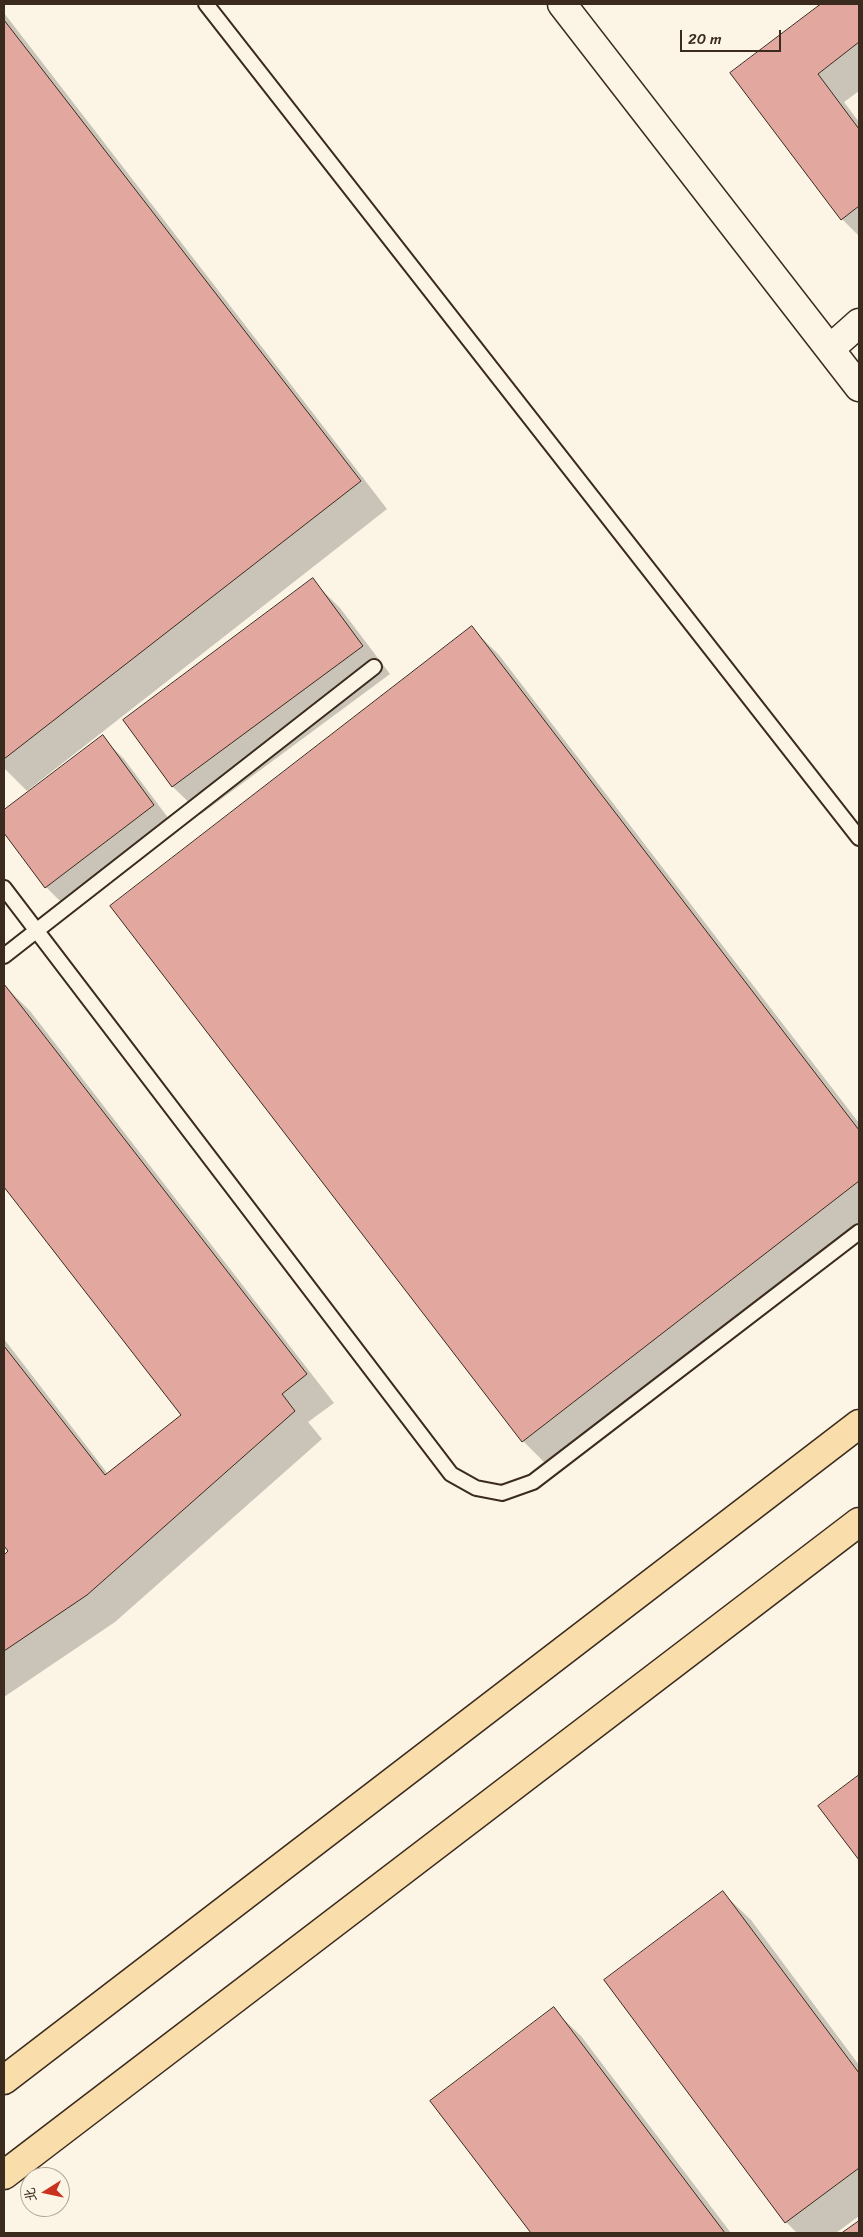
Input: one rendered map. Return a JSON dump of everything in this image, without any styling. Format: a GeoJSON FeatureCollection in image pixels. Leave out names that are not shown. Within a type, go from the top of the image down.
{"type":"FeatureCollection","features":[{"type":"Feature","properties":{"kind":"main road"},"geometry":{"type":"LineString","coordinates":[[4,2080],[859,1424]]}},
{"type":"Feature","properties":{"kind":"main road"},"geometry":{"type":"LineString","coordinates":[[4,2175],[859,1522]]}},
{"type":"Feature","properties":{"kind":"street"},"geometry":{"type":"LineString","coordinates":[[562,4],[859,387]]}},
{"type":"Feature","properties":{"kind":"street"},"geometry":{"type":"LineString","coordinates":[[830,348],[859,323]]}},
{"type":"Feature","properties":{"kind":"lane"},"geometry":{"type":"LineString","coordinates":[[206,4],[859,838]]}},
{"type":"Feature","properties":{"kind":"lane"},"geometry":{"type":"LineString","coordinates":[[4,956],[374,668]]}},
{"type":"Feature","properties":{"kind":"lane"},"geometry":{"type":"LineString","coordinates":[[4,888],[451,1474],[476,1488],[502,1493],[533,1482],[859,1232]]}},
{"type":"Feature","properties":{"kind":"building"},"geometry":{"type":"Polygon","coordinates":[[[821,4],[859,4],[859,42],[818,74],[859,129],[859,206],[841,220],[730,73],[821,4]]]}},
{"type":"Feature","properties":{"kind":"building"},"geometry":{"type":"Polygon","coordinates":[[[4,20],[361,481],[4,759],[4,20]]]}},
{"type":"Feature","properties":{"kind":"building"},"geometry":{"type":"Polygon","coordinates":[[[313,578],[363,646],[172,787],[123,720],[313,578]]]}},
{"type":"Feature","properties":{"kind":"building"},"geometry":{"type":"Polygon","coordinates":[[[472,626],[859,1130],[859,1181],[522,1442],[110,906],[472,626]]]}},
{"type":"Feature","properties":{"kind":"building"},"geometry":{"type":"Polygon","coordinates":[[[103,735],[154,805],[45,888],[4,833],[4,810],[103,735]]]}},
{"type":"Feature","properties":{"kind":"building"},"geometry":{"type":"Polygon","coordinates":[[[4,984],[307,1374],[282,1394],[295,1411],[87,1595],[4,1651],[4,1555],[8,1551],[4,1546],[4,1346],[105,1475],[181,1415],[4,1187],[4,984]]]}},
{"type":"Feature","properties":{"kind":"building"},"geometry":{"type":"Polygon","coordinates":[[[859,1775],[859,1860],[818,1806],[859,1775]]]}},
{"type":"Feature","properties":{"kind":"building"},"geometry":{"type":"Polygon","coordinates":[[[723,1891],[859,2073],[859,2168],[785,2223],[604,1980],[723,1891]]]}},
{"type":"Feature","properties":{"kind":"building"},"geometry":{"type":"Polygon","coordinates":[[[554,2007],[725,2233],[531,2233],[430,2101],[554,2007]]]}},
{"type":"Feature","properties":{"kind":"building"},"geometry":{"type":"Polygon","coordinates":[[[859,2221],[859,2233],[842,2233],[859,2221]]]}}]}
